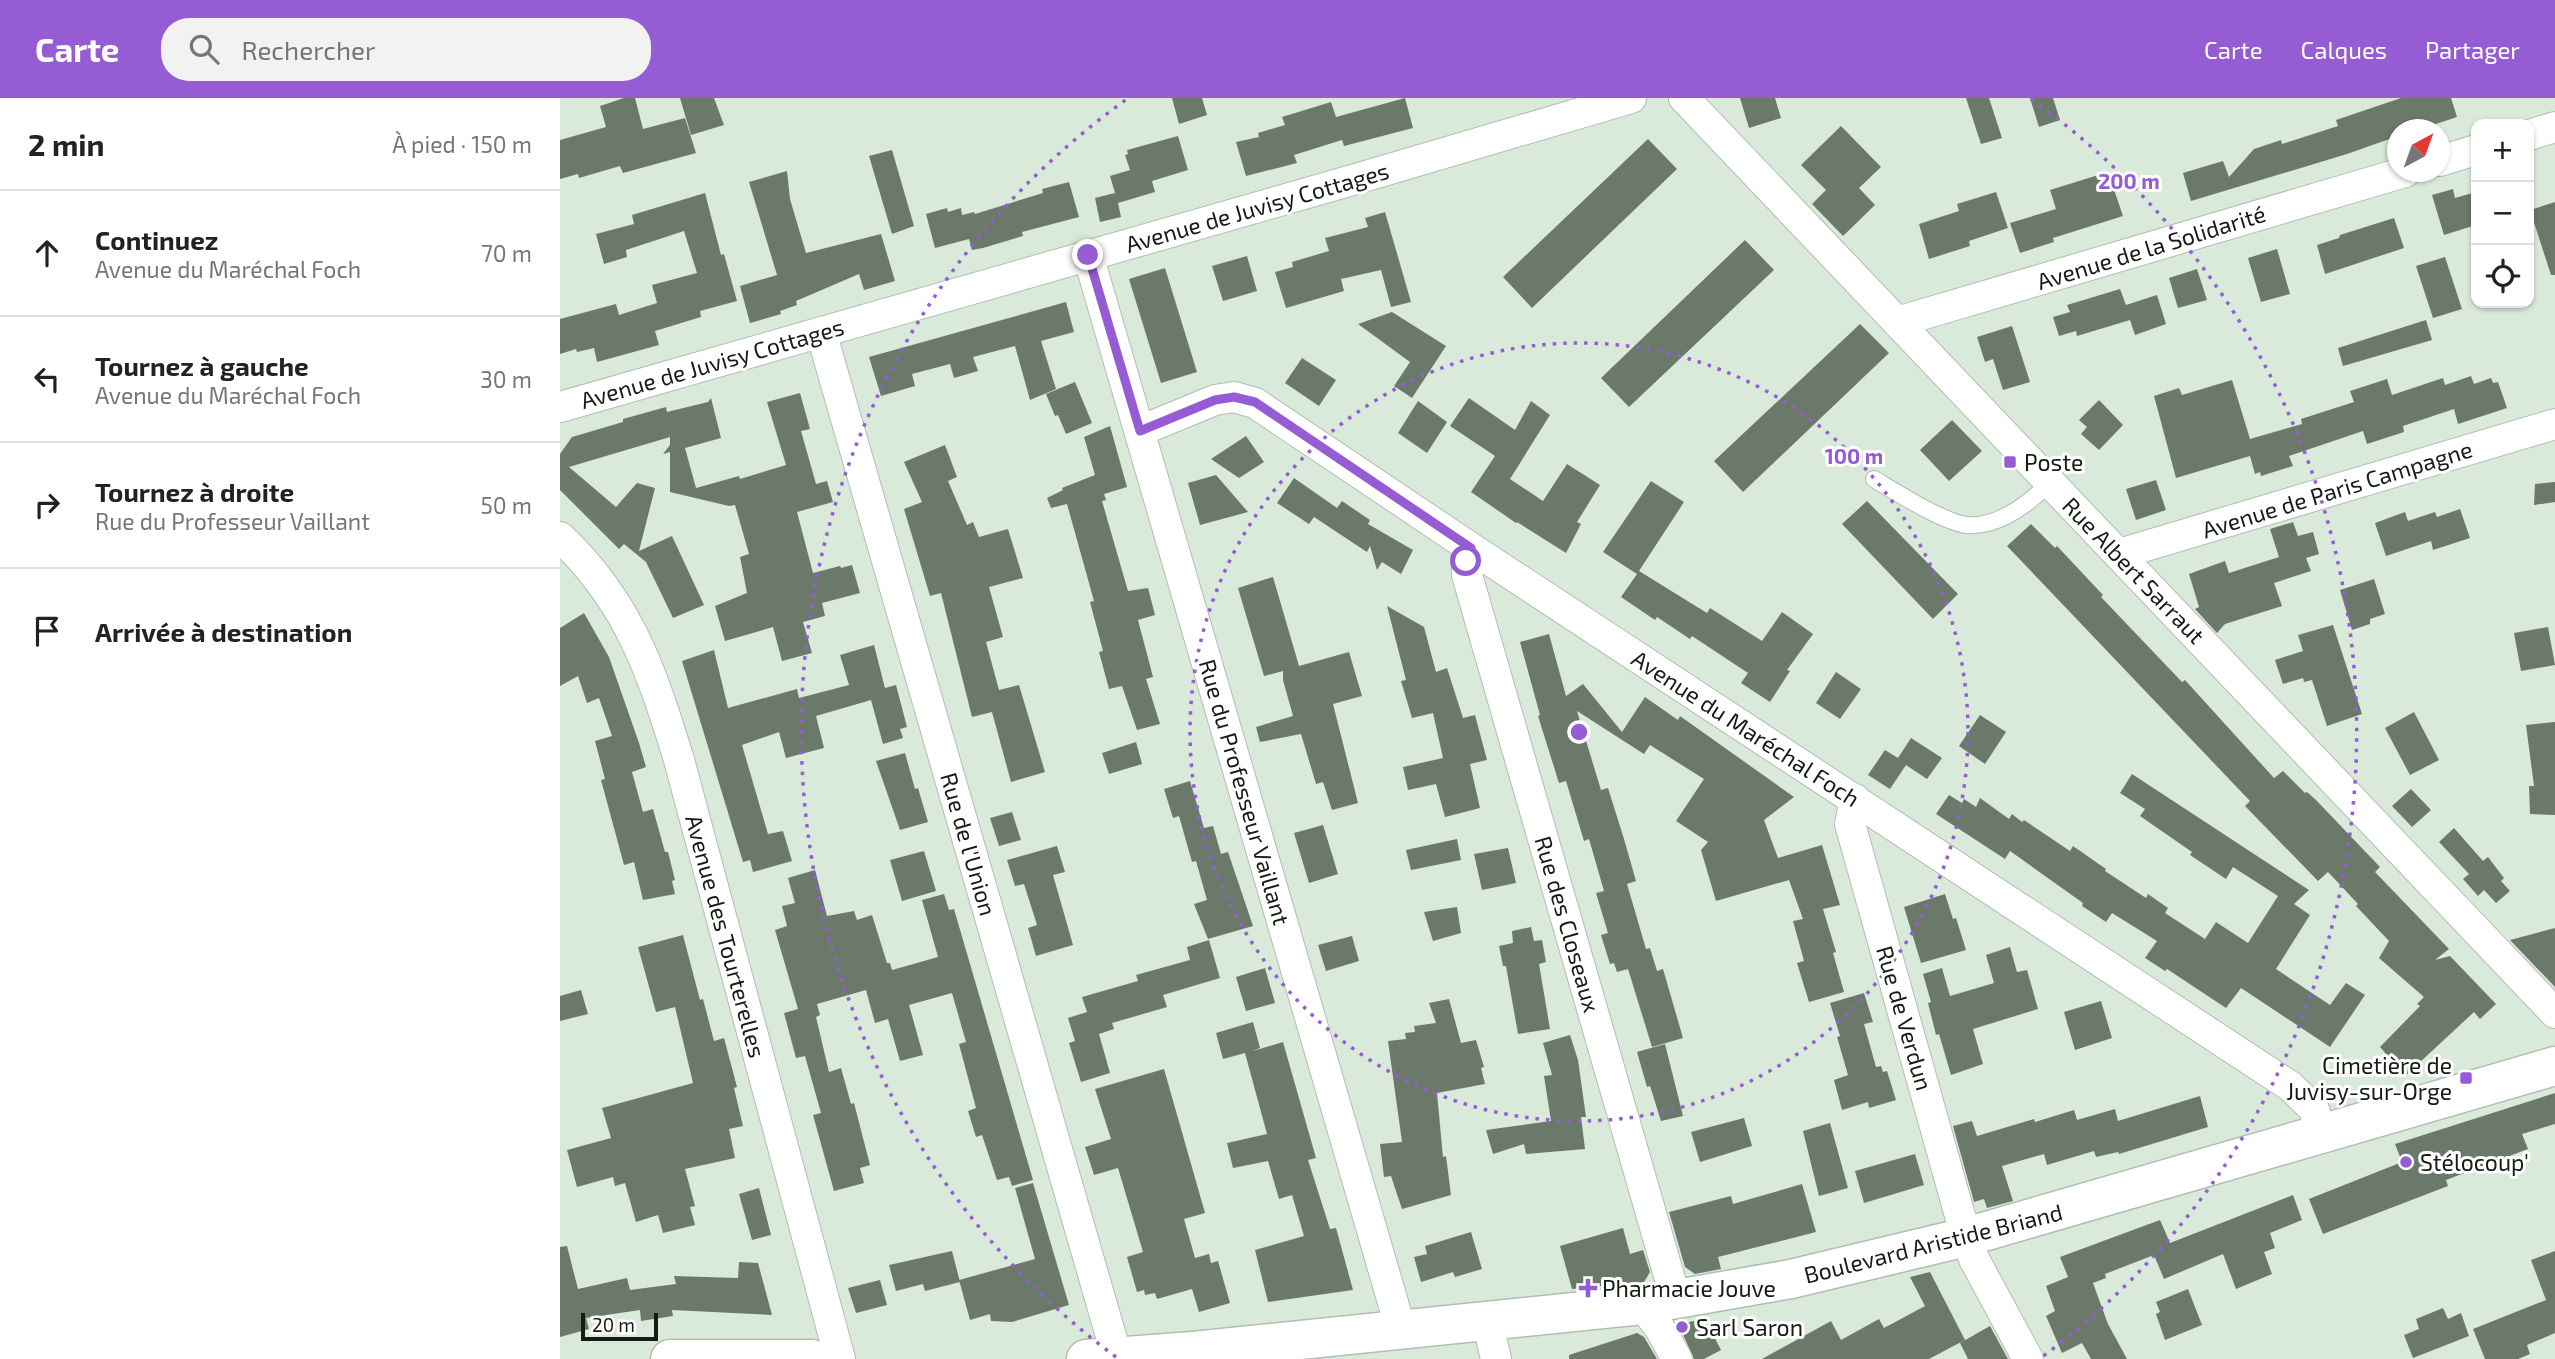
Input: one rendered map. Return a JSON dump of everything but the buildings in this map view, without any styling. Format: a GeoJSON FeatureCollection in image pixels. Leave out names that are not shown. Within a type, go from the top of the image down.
{"type":"FeatureCollection","features":[{"type":"Feature","properties":{"kind":"main road","name":"Boulevard Aristide Briand"},"geometry":{"type":"LineString","coordinates":[[1101,1358],[1194,1355],[1659,1302],[1791,1279],[1966,1237],[2555,1066]]}},
{"type":"Feature","properties":{"kind":"main road"},"geometry":{"type":"LineString","coordinates":[[670,1359],[812,1359]]}},
{"type":"Feature","properties":{"kind":"street","name":"Avenue de Juvisy Cottages"},"geometry":{"type":"LineString","coordinates":[[560,407],[1631,98]]}},
{"type":"Feature","properties":{"kind":"street","name":"Rue Albert Sarraut"},"geometry":{"type":"LineString","coordinates":[[1684,98],[2555,1013]]}},
{"type":"Feature","properties":{"kind":"street"},"geometry":{"type":"LineString","coordinates":[[2534,133],[2555,127]]}},
{"type":"Feature","properties":{"kind":"street"},"geometry":{"type":"LineString","coordinates":[[2450,158],[2471,152]]}},
{"type":"Feature","properties":{"kind":"street","name":"Avenue de la Solidarité"},"geometry":{"type":"LineString","coordinates":[[1897,322],[2387,177]]}},
{"type":"Feature","properties":{"kind":"street","name":"Rue du Professeur Vaillant"},"geometry":{"type":"LineString","coordinates":[[1088,255],[1401,1330]]}},
{"type":"Feature","properties":{"kind":"street","name":"Rue de l'Union"},"geometry":{"type":"LineString","coordinates":[[821,332],[1101,1358]]}},
{"type":"Feature","properties":{"kind":"street","name":"Avenue du Maréchal Foch"},"geometry":{"type":"LineString","coordinates":[[1140,431],[1215,400],[1234,397],[1255,402],[1471,548],[2290,1086],[2314,1109],[2321,1134]]}},
{"type":"Feature","properties":{"kind":"street","name":"Avenue de Paris Campagne"},"geometry":{"type":"LineString","coordinates":[[2119,554],[2555,424]]}},
{"type":"Feature","properties":{"kind":"street","name":"Avenue des Tourterelles"},"geometry":{"type":"LineString","coordinates":[[560,537],[577,553],[612,596],[642,649],[659,694],[840,1359]]}},
{"type":"Feature","properties":{"kind":"street","name":"Rue des Closeaux"},"geometry":{"type":"LineString","coordinates":[[1471,548],[1466,561],[1467,575],[1659,1302],[1659,1327],[1677,1359]]}},
{"type":"Feature","properties":{"kind":"street","name":"Rue de Verdun"},"geometry":{"type":"LineString","coordinates":[[1855,800],[1850,824],[1966,1237],[1974,1259],[2028,1359]]}},
{"type":"Feature","properties":{"kind":"street"},"geometry":{"type":"LineString","coordinates":[[1486,1320],[1496,1359]]}},
{"type":"Feature","properties":{"kind":"lane"},"geometry":{"type":"LineString","coordinates":[[1874,479],[1914,503],[1964,525],[1986,524],[2006,516],[2038,494],[2050,482]]}},
{"type":"Feature","properties":{"kind":"place","name":"Poste"},"geometry":{"type":"Point","coordinates":[2010,462]}},
{"type":"Feature","properties":{"kind":"place","name":"Cimetière de Juvisy-sur-Orge"},"geometry":{"type":"Point","coordinates":[2466,1078]}},
{"type":"Feature","properties":{"kind":"place","name":"Stélocoup'"},"geometry":{"type":"Point","coordinates":[2406,1162]}},
{"type":"Feature","properties":{"kind":"place","name":"Pharmacie Jouve"},"geometry":{"type":"Point","coordinates":[1588,1288]}},
{"type":"Feature","properties":{"kind":"place","name":"Sarl Saron"},"geometry":{"type":"Point","coordinates":[1682,1327]}},
{"type":"Feature","properties":{"kind":"route"},"geometry":{"type":"LineString","coordinates":[[1088,255],[1140,431],[1215,400],[1234,397],[1255,402],[1471,548],[1466,561]]}}]}
